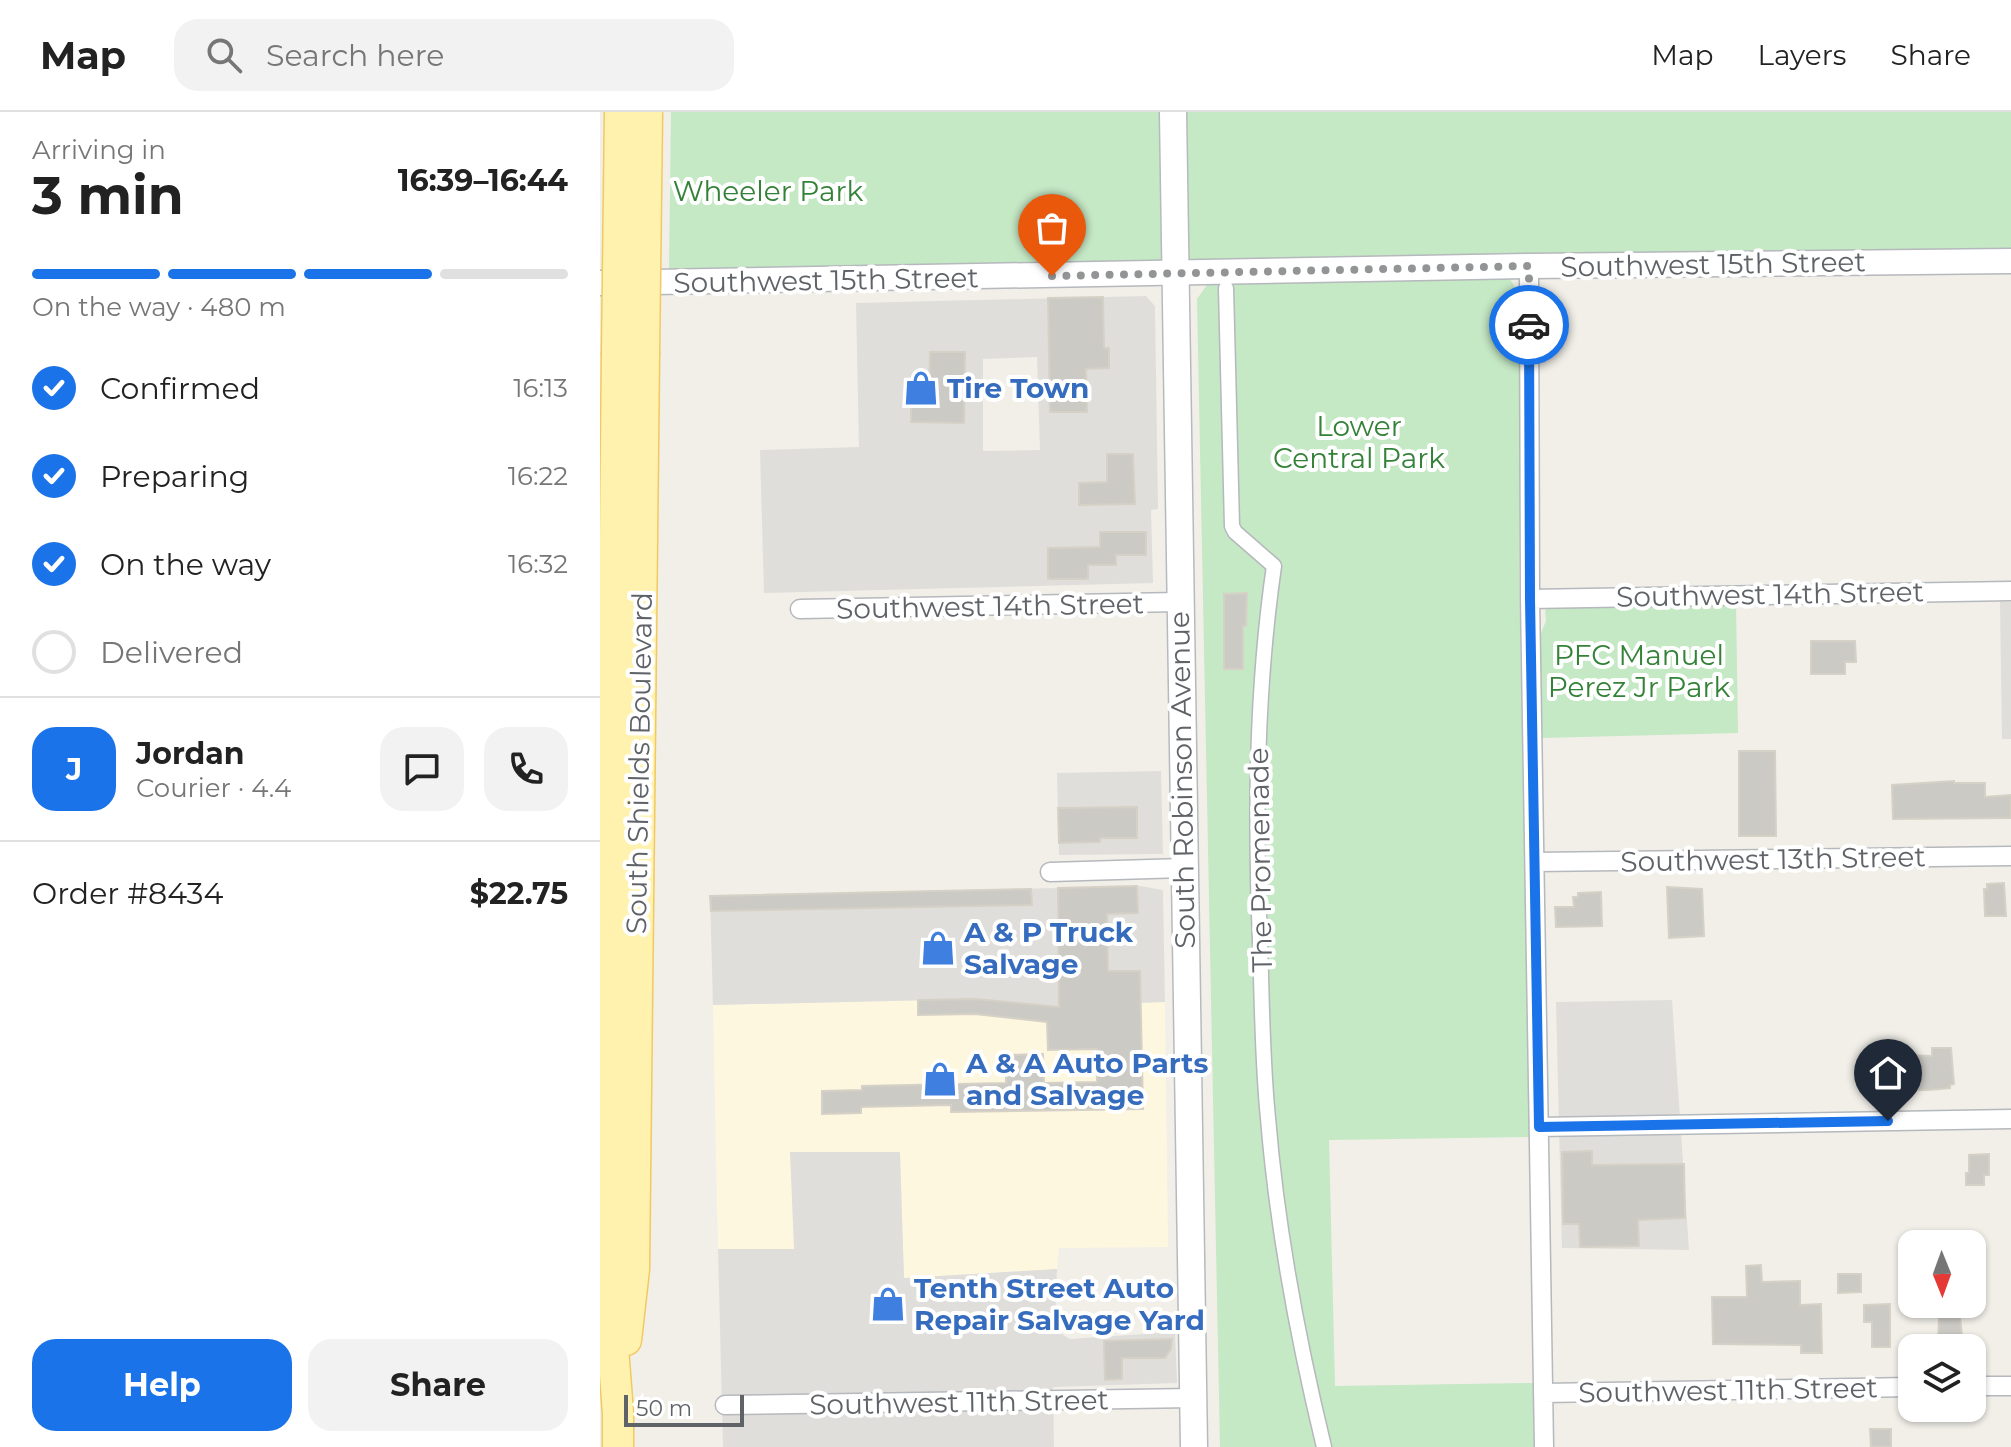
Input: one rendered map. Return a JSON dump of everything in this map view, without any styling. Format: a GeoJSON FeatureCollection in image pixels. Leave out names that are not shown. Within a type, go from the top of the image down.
{"type":"FeatureCollection","features":[{"type":"Feature","properties":{"kind":"main road","name":"South Shields Boulevard"},"geometry":{"type":"LineString","coordinates":[[618,1447],[618,1413],[634,1269],[631,355],[620,112]]}},
{"type":"Feature","properties":{"kind":"main road","name":"South Shields Boulevard"},"geometry":{"type":"LineString","coordinates":[[631,355],[647,112]]}},
{"type":"Feature","properties":{"kind":"main road","name":"South Robinson Avenue"},"geometry":{"type":"LineString","coordinates":[[1173,112],[1194,1447]]}},
{"type":"Feature","properties":{"kind":"street","name":"Southwest 15th Street"},"geometry":{"type":"LineString","coordinates":[[600,283],[1529,266],[2011,261]]}},
{"type":"Feature","properties":{"kind":"street"},"geometry":{"type":"LineString","coordinates":[[1529,266],[1530,599],[1544,1447]]}},
{"type":"Feature","properties":{"kind":"street","name":"The Promenade"},"geometry":{"type":"LineString","coordinates":[[1226,288],[1232,526],[1274,566],[1259,717],[1256,853],[1268,1117],[1298,1329],[1324,1447]]}},
{"type":"Feature","properties":{"kind":"street","name":"Southwest 14th Street"},"geometry":{"type":"LineString","coordinates":[[1530,599],[2011,591]]}},
{"type":"Feature","properties":{"kind":"street","name":"Southwest 14th Street"},"geometry":{"type":"LineString","coordinates":[[800,609],[1179,602]]}},
{"type":"Feature","properties":{"kind":"street","name":"Southwest 13th Street"},"geometry":{"type":"LineString","coordinates":[[1535,862],[2011,856]]}},
{"type":"Feature","properties":{"kind":"street"},"geometry":{"type":"LineString","coordinates":[[1050,872],[1184,868]]}},
{"type":"Feature","properties":{"kind":"street"},"geometry":{"type":"LineString","coordinates":[[1539,1127],[2011,1119]]}},
{"type":"Feature","properties":{"kind":"street"},"geometry":{"type":"LineString","coordinates":[[1986,1386],[2011,1386]]}},
{"type":"Feature","properties":{"kind":"street","name":"Southwest 11th Street"},"geometry":{"type":"LineString","coordinates":[[1543,1393],[1898,1387]]}},
{"type":"Feature","properties":{"kind":"street","name":"Southwest 11th Street"},"geometry":{"type":"LineString","coordinates":[[725,1405],[1193,1398]]}},
{"type":"Feature","properties":{"kind":"shaded area"},"geometry":{"type":"Polygon","coordinates":[[[1146,296],[1155,306],[1158,509],[1151,510],[1153,583],[764,593],[760,450],[859,447],[856,303],[1146,296]],[[1037,357],[983,359],[983,451],[1040,450],[1037,357]]]}},
{"type":"Feature","properties":{"kind":"shaded area"},"geometry":{"type":"Polygon","coordinates":[[[2000,602],[2011,602],[2011,739],[2002,739],[2000,602]]]}},
{"type":"Feature","properties":{"kind":"shaded area"},"geometry":{"type":"Polygon","coordinates":[[[1161,771],[1163,854],[1059,855],[1057,773],[1161,771]]]}},
{"type":"Feature","properties":{"kind":"shaded area","name":"A & P Truck Salvage"},"geometry":{"type":"Polygon","coordinates":[[[1140,886],[1163,890],[1165,1002],[1049,1006],[976,999],[713,1005],[710,896],[1140,886]]]}},
{"type":"Feature","properties":{"kind":"shaded area","name":"A & A Auto Parts and Salvage"},"geometry":{"type":"Polygon","coordinates":[[[976,999],[1049,1006],[1165,1002],[1168,1247],[1059,1248],[1057,1269],[904,1279],[900,1152],[795,1249],[718,1249],[713,1005],[976,999]]]}},
{"type":"Feature","properties":{"kind":"shaded area"},"geometry":{"type":"Polygon","coordinates":[[[1672,1000],[1689,1250],[1562,1248],[1556,1002],[1672,1000]]]}},
{"type":"Feature","properties":{"kind":"shaded area","name":"Tenth Street Auto Repair Salvage Yard"},"geometry":{"type":"Polygon","coordinates":[[[790,1152],[900,1152],[904,1278],[1057,1269],[1055,1330],[1070,1339],[1175,1332],[1177,1383],[1053,1387],[1054,1447],[723,1447],[718,1249],[794,1249],[790,1152]]]}},
{"type":"Feature","properties":{"kind":"green space","name":"Wheeler Park"},"geometry":{"type":"Polygon","coordinates":[[[671,112],[2011,112],[2011,253],[669,272],[671,112]]]}},
{"type":"Feature","properties":{"kind":"green space","name":"Lower Central Park"},"geometry":{"type":"Polygon","coordinates":[[[1502,276],[1510,279],[1521,297],[1519,573],[1530,1137],[1329,1140],[1335,1386],[1533,1383],[1534,1447],[1220,1447],[1197,299],[1207,285],[1215,282],[1502,276]]]}},
{"type":"Feature","properties":{"kind":"green space","name":"PFC Manuel Perez Jr Park"},"geometry":{"type":"Polygon","coordinates":[[[1736,604],[1738,733],[1541,738],[1539,638],[1546,621],[1545,610],[1552,607],[1736,604]]]}},
{"type":"Feature","properties":{"kind":"building"},"geometry":{"type":"Polygon","coordinates":[[[1103,297],[1104,348],[1109,348],[1109,368],[1086,369],[1087,412],[1050,412],[1048,298],[1103,297]]]}},
{"type":"Feature","properties":{"kind":"building"},"geometry":{"type":"Polygon","coordinates":[[[930,352],[965,352],[964,423],[911,422],[911,391],[929,391],[930,352]]]}},
{"type":"Feature","properties":{"kind":"building"},"geometry":{"type":"Polygon","coordinates":[[[1107,454],[1133,454],[1135,504],[1079,505],[1079,483],[1107,482],[1107,454]]]}},
{"type":"Feature","properties":{"kind":"building"},"geometry":{"type":"Polygon","coordinates":[[[1100,532],[1146,532],[1146,555],[1116,555],[1116,565],[1088,565],[1088,579],[1048,579],[1048,548],[1100,547],[1100,532]]]}},
{"type":"Feature","properties":{"kind":"building"},"geometry":{"type":"Polygon","coordinates":[[[1247,593],[1243,669],[1224,669],[1224,594],[1247,593]]]}},
{"type":"Feature","properties":{"kind":"building"},"geometry":{"type":"Polygon","coordinates":[[[1811,641],[1855,641],[1856,662],[1845,662],[1845,674],[1811,674],[1811,641]]]}},
{"type":"Feature","properties":{"kind":"building"},"geometry":{"type":"Polygon","coordinates":[[[1739,751],[1775,751],[1776,836],[1739,836],[1739,751]]]}},
{"type":"Feature","properties":{"kind":"building"},"geometry":{"type":"Polygon","coordinates":[[[1954,781],[1985,783],[1985,797],[2011,795],[2011,818],[1893,819],[1892,785],[1954,781]]]}},
{"type":"Feature","properties":{"kind":"building"},"geometry":{"type":"Polygon","coordinates":[[[1137,807],[1137,838],[1059,843],[1058,808],[1137,807]]]}},
{"type":"Feature","properties":{"kind":"building"},"geometry":{"type":"Polygon","coordinates":[[[2004,883],[2006,916],[1985,916],[1984,889],[1987,889],[1987,884],[2004,883]]]}},
{"type":"Feature","properties":{"kind":"building"},"geometry":{"type":"Polygon","coordinates":[[[1137,886],[1138,913],[1107,914],[1108,971],[1140,971],[1143,1109],[951,1112],[951,1105],[861,1107],[861,1113],[822,1114],[822,1091],[862,1090],[862,1086],[1006,1083],[1006,1055],[1043,1054],[1044,1083],[1097,1082],[1097,1049],[1048,1050],[1047,1022],[975,1014],[918,1015],[918,1000],[976,999],[1059,1007],[1058,888],[1137,886]]]}},
{"type":"Feature","properties":{"kind":"building"},"geometry":{"type":"Polygon","coordinates":[[[1667,887],[1702,889],[1704,936],[1669,938],[1667,887]]]}},
{"type":"Feature","properties":{"kind":"building"},"geometry":{"type":"Polygon","coordinates":[[[1031,889],[1032,905],[711,911],[710,896],[1031,889]]]}},
{"type":"Feature","properties":{"kind":"building"},"geometry":{"type":"Polygon","coordinates":[[[1601,892],[1602,926],[1556,927],[1555,907],[1574,907],[1573,897],[1578,897],[1578,893],[1601,892]]]}},
{"type":"Feature","properties":{"kind":"building"},"geometry":{"type":"Polygon","coordinates":[[[1932,1048],[1951,1048],[1954,1084],[1950,1088],[1901,1090],[1902,1055],[1932,1056],[1932,1048]]]}},
{"type":"Feature","properties":{"kind":"building"},"geometry":{"type":"Polygon","coordinates":[[[1592,1151],[1592,1165],[1684,1164],[1685,1218],[1638,1220],[1639,1246],[1580,1247],[1579,1224],[1563,1224],[1562,1152],[1592,1151]]]}},
{"type":"Feature","properties":{"kind":"building"},"geometry":{"type":"Polygon","coordinates":[[[1989,1154],[1989,1175],[1984,1175],[1984,1185],[1966,1185],[1969,1155],[1989,1154]]]}},
{"type":"Feature","properties":{"kind":"building"},"geometry":{"type":"Polygon","coordinates":[[[1761,1265],[1762,1282],[1800,1281],[1800,1305],[1821,1304],[1822,1353],[1801,1353],[1801,1345],[1713,1344],[1712,1297],[1747,1297],[1746,1266],[1761,1265]]]}},
{"type":"Feature","properties":{"kind":"building"},"geometry":{"type":"Polygon","coordinates":[[[1838,1274],[1861,1274],[1861,1292],[1838,1293],[1838,1274]]]}},
{"type":"Feature","properties":{"kind":"building"},"geometry":{"type":"Polygon","coordinates":[[[1890,1304],[1890,1347],[1872,1347],[1872,1322],[1864,1322],[1864,1305],[1890,1304]]]}},
{"type":"Feature","properties":{"kind":"building"},"geometry":{"type":"Polygon","coordinates":[[[1939,1318],[1960,1318],[1962,1334],[1938,1334],[1939,1318]]]}},
{"type":"Feature","properties":{"kind":"building"},"geometry":{"type":"Polygon","coordinates":[[[1172,1339],[1171,1349],[1165,1358],[1122,1358],[1122,1379],[1105,1380],[1104,1341],[1172,1339]]]}},
{"type":"Feature","properties":{"kind":"building"},"geometry":{"type":"Polygon","coordinates":[[[1870,1429],[1891,1429],[1891,1447],[1871,1447],[1870,1429]]]}},
{"type":"Feature","properties":{"kind":"way so far"},"geometry":{"type":"LineString","coordinates":[[1052,276],[1529,266],[1529,325]]}},
{"type":"Feature","properties":{"kind":"place","name":"Tire Town"},"geometry":{"type":"Point","coordinates":[921,388]}},
{"type":"Feature","properties":{"kind":"place","name":"A & P Truck Salvage"},"geometry":{"type":"Point","coordinates":[938,948]}},
{"type":"Feature","properties":{"kind":"place","name":"A & A Auto Parts and Salvage"},"geometry":{"type":"Point","coordinates":[940,1079]}},
{"type":"Feature","properties":{"kind":"place","name":"Tenth Street Auto Repair Salvage Yard"},"geometry":{"type":"Point","coordinates":[888,1304]}},
{"type":"Feature","properties":{"kind":"route"},"geometry":{"type":"LineString","coordinates":[[1529,325],[1530,599],[1539,1127],[1888,1121]]}}]}
